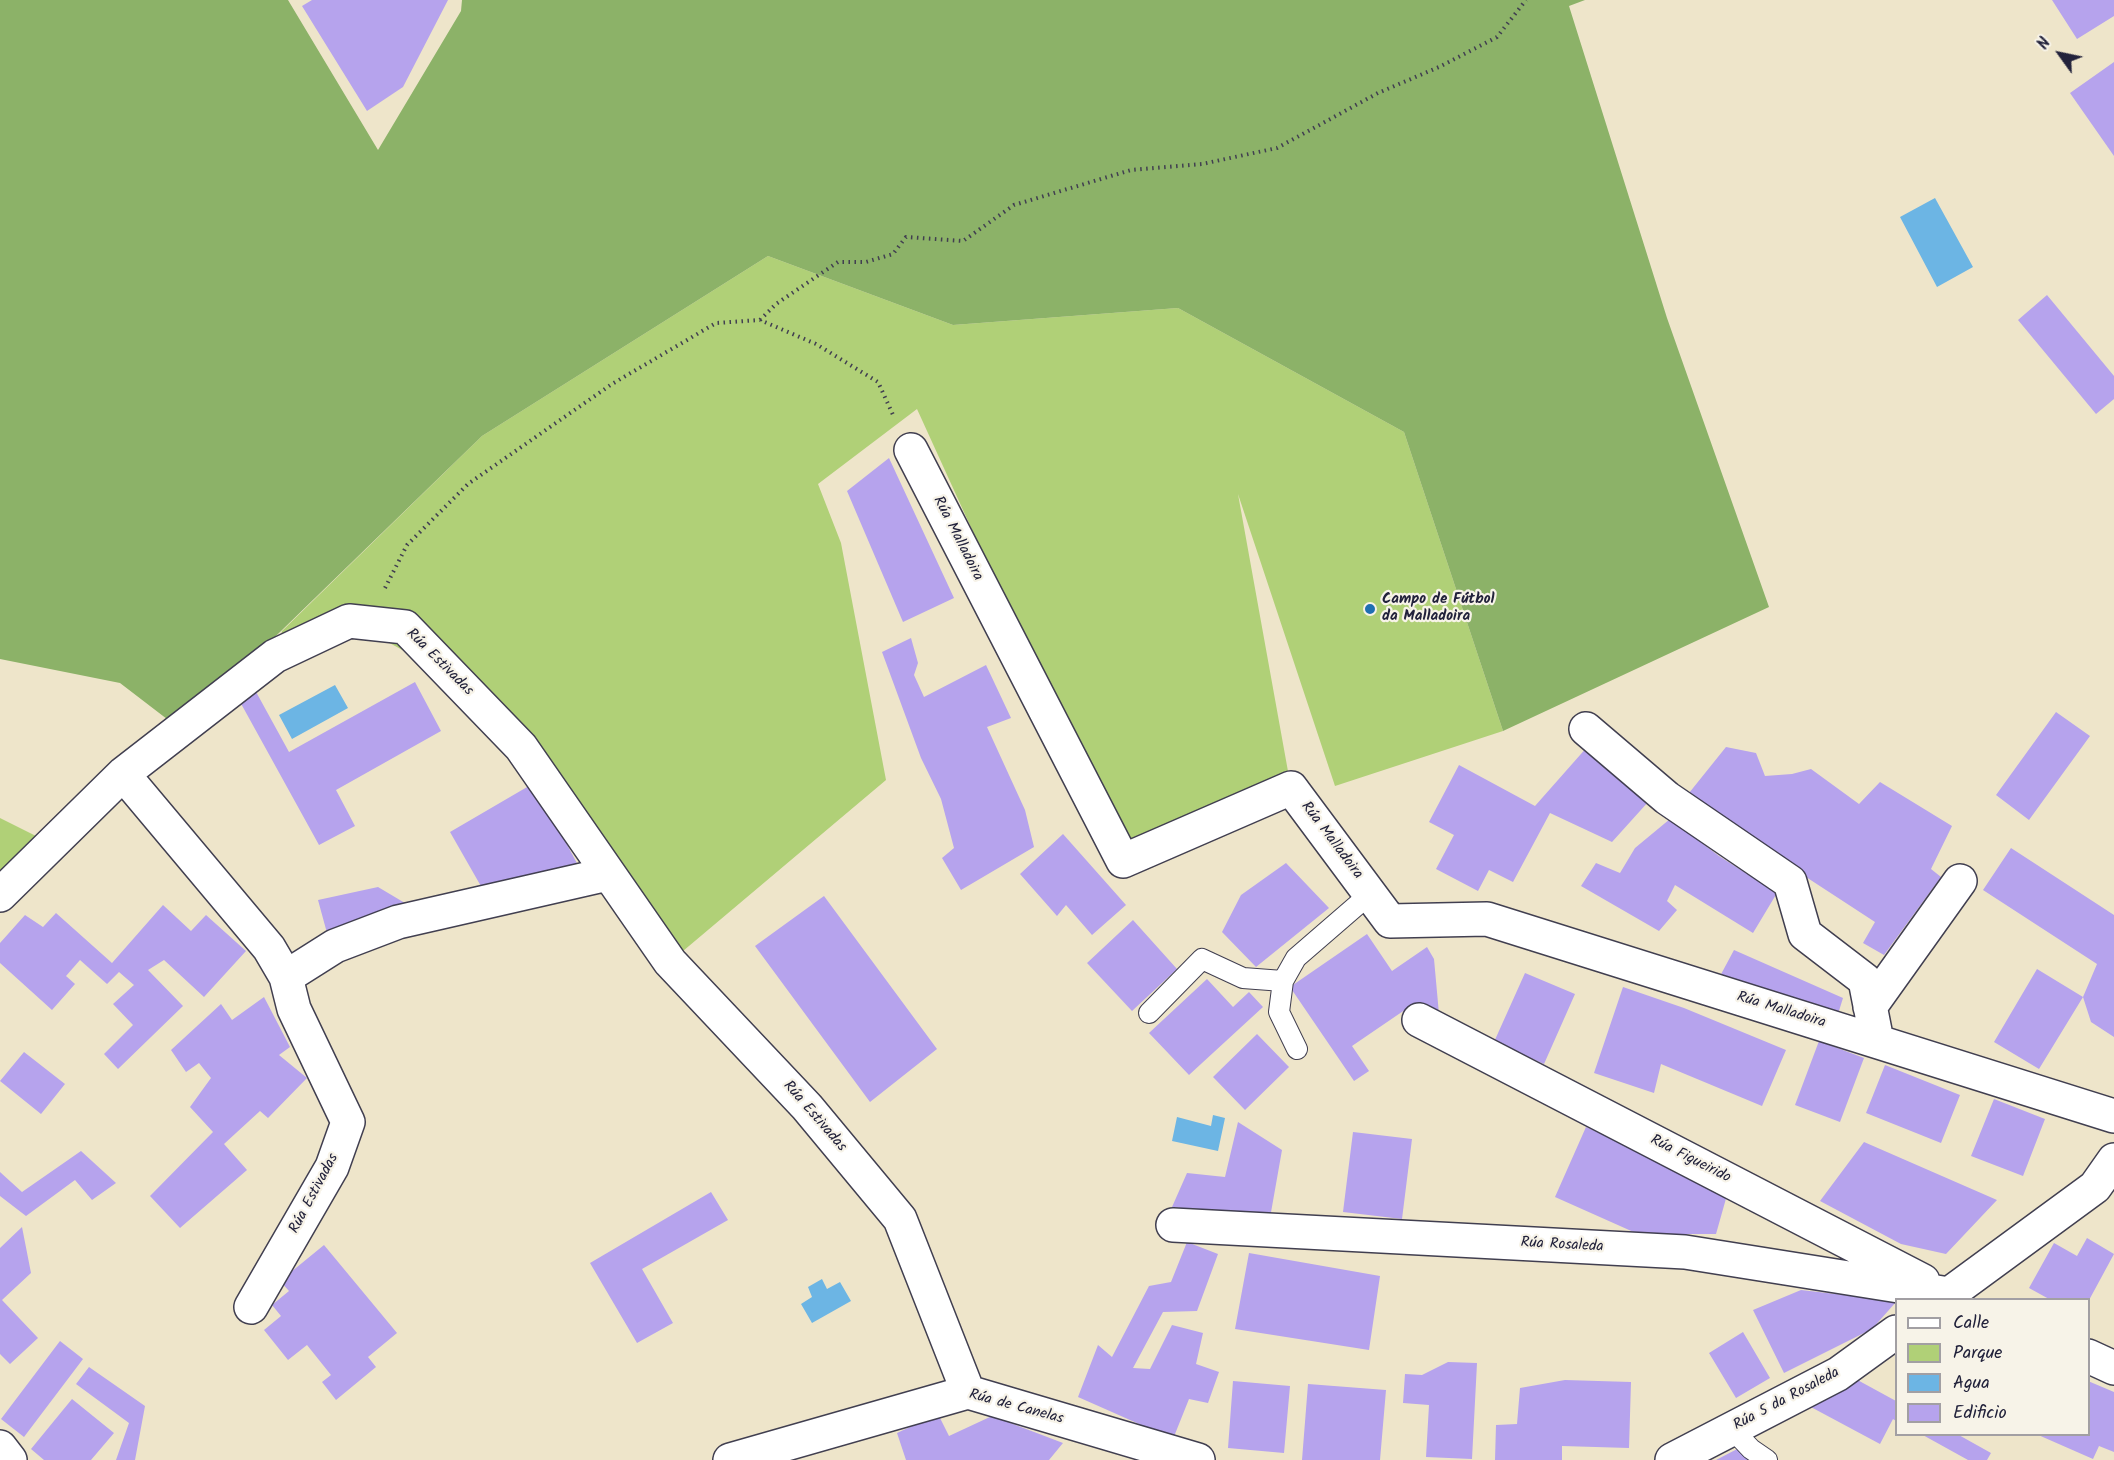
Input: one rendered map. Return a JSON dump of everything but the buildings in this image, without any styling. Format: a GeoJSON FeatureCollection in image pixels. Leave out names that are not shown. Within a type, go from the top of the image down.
{"type":"FeatureCollection","features":[{"type":"Feature","properties":{"kind":"street","name":"Rúa Malladoira"},"geometry":{"type":"LineString","coordinates":[[911,450],[1123,861],[1291,788],[1390,921],[1487,919],[2114,1116]]}},
{"type":"Feature","properties":{"kind":"street","name":"Rúa Estivadas"},"geometry":{"type":"LineString","coordinates":[[0,895],[123,774],[275,656],[349,621],[405,627],[521,747],[670,962],[807,1107],[900,1219],[968,1392]]}},
{"type":"Feature","properties":{"kind":"street"},"geometry":{"type":"LineString","coordinates":[[1586,729],[1667,798],[1790,882],[1805,934],[1865,980],[1877,1041]]}},
{"type":"Feature","properties":{"kind":"street","name":"Rúa Estivadas"},"geometry":{"type":"LineString","coordinates":[[123,774],[269,948],[286,977],[294,1010],[348,1122],[332,1167],[251,1307]]}},
{"type":"Feature","properties":{"kind":"street"},"geometry":{"type":"LineString","coordinates":[[286,977],[334,946],[398,922],[608,874]]}},
{"type":"Feature","properties":{"kind":"street"},"geometry":{"type":"LineString","coordinates":[[1870,1007],[1960,880]]}},
{"type":"Feature","properties":{"kind":"street","name":"Rúa Figueirido"},"geometry":{"type":"LineString","coordinates":[[1419,1020],[1950,1298]]}},
{"type":"Feature","properties":{"kind":"street"},"geometry":{"type":"LineString","coordinates":[[1950,1298],[2094,1187],[2114,1160]]}},
{"type":"Feature","properties":{"kind":"street","name":"Rúa Rosaleda"},"geometry":{"type":"LineString","coordinates":[[1173,1225],[1685,1252],[1950,1298]]}},
{"type":"Feature","properties":{"kind":"street","name":"Rúa 5 da Rosaleda"},"geometry":{"type":"LineString","coordinates":[[1672,1460],[1838,1374],[1895,1333]]}},
{"type":"Feature","properties":{"kind":"street"},"geometry":{"type":"LineString","coordinates":[[2090,1357],[2114,1368]]}},
{"type":"Feature","properties":{"kind":"street","name":"Rúa de Canelas"},"geometry":{"type":"LineString","coordinates":[[730,1460],[968,1392],[1198,1460]]}},
{"type":"Feature","properties":{"kind":"street"},"geometry":{"type":"LineString","coordinates":[[0,1447],[10,1460]]}},
{"type":"Feature","properties":{"kind":"lane"},"geometry":{"type":"LineString","coordinates":[[1297,1049],[1279,1012],[1282,981],[1296,958],[1370,894]]}},
{"type":"Feature","properties":{"kind":"lane"},"geometry":{"type":"LineString","coordinates":[[1149,1013],[1202,959],[1243,978],[1282,981]]}},
{"type":"Feature","properties":{"kind":"lane"},"geometry":{"type":"LineString","coordinates":[[1732,1429],[1751,1449],[1767,1460]]}},
{"type":"Feature","properties":{"kind":"path"},"geometry":{"type":"LineString","coordinates":[[760,320],[776,304],[838,262],[866,262],[893,254],[906,237],[963,241],[1014,205],[1131,170],[1202,164],[1277,148],[1378,93],[1438,68],[1497,37],[1526,0]]}},
{"type":"Feature","properties":{"kind":"path"},"geometry":{"type":"LineString","coordinates":[[376,624],[384,590],[407,545],[468,484],[612,384],[716,323],[760,320],[816,344],[878,382],[911,450]]}},
{"type":"Feature","properties":{"kind":"green space"},"geometry":{"type":"Polygon","coordinates":[[[0,0],[288,0],[378,150],[461,11],[462,0],[1585,0],[1569,6],[1667,318],[1769,607],[1503,731],[1404,432],[1178,308],[953,325],[768,256],[482,436],[180,729],[120,683],[0,659],[0,0]]]}},
{"type":"Feature","properties":{"kind":"green space"},"geometry":{"type":"Polygon","coordinates":[[[768,256],[953,325],[1178,308],[1404,432],[1503,731],[1335,786],[1238,494],[1291,788],[1123,861],[917,409],[818,484],[841,543],[886,780],[670,962],[454,678],[349,621],[275,656],[282,631],[482,436],[768,256]]]}},
{"type":"Feature","properties":{"kind":"green space"},"geometry":{"type":"Polygon","coordinates":[[[0,818],[52,844],[0,897],[0,818]]]}},
{"type":"Feature","properties":{"kind":"water"},"geometry":{"type":"Polygon","coordinates":[[[1935,198],[1973,267],[1937,287],[1900,217],[1935,198]]]}},
{"type":"Feature","properties":{"kind":"water"},"geometry":{"type":"Polygon","coordinates":[[[335,685],[348,708],[292,739],[279,715],[335,685]]]}},
{"type":"Feature","properties":{"kind":"water"},"geometry":{"type":"Polygon","coordinates":[[[1213,1115],[1225,1118],[1218,1151],[1172,1141],[1177,1117],[1211,1126],[1213,1115]]]}},
{"type":"Feature","properties":{"kind":"water"},"geometry":{"type":"Polygon","coordinates":[[[822,1279],[827,1289],[840,1282],[851,1301],[812,1323],[801,1304],[812,1297],[808,1287],[822,1279]]]}},
{"type":"Feature","properties":{"kind":"place","name":"Campo de Fútbol da Malladoira"},"geometry":{"type":"Point","coordinates":[1370,609]}}]}
